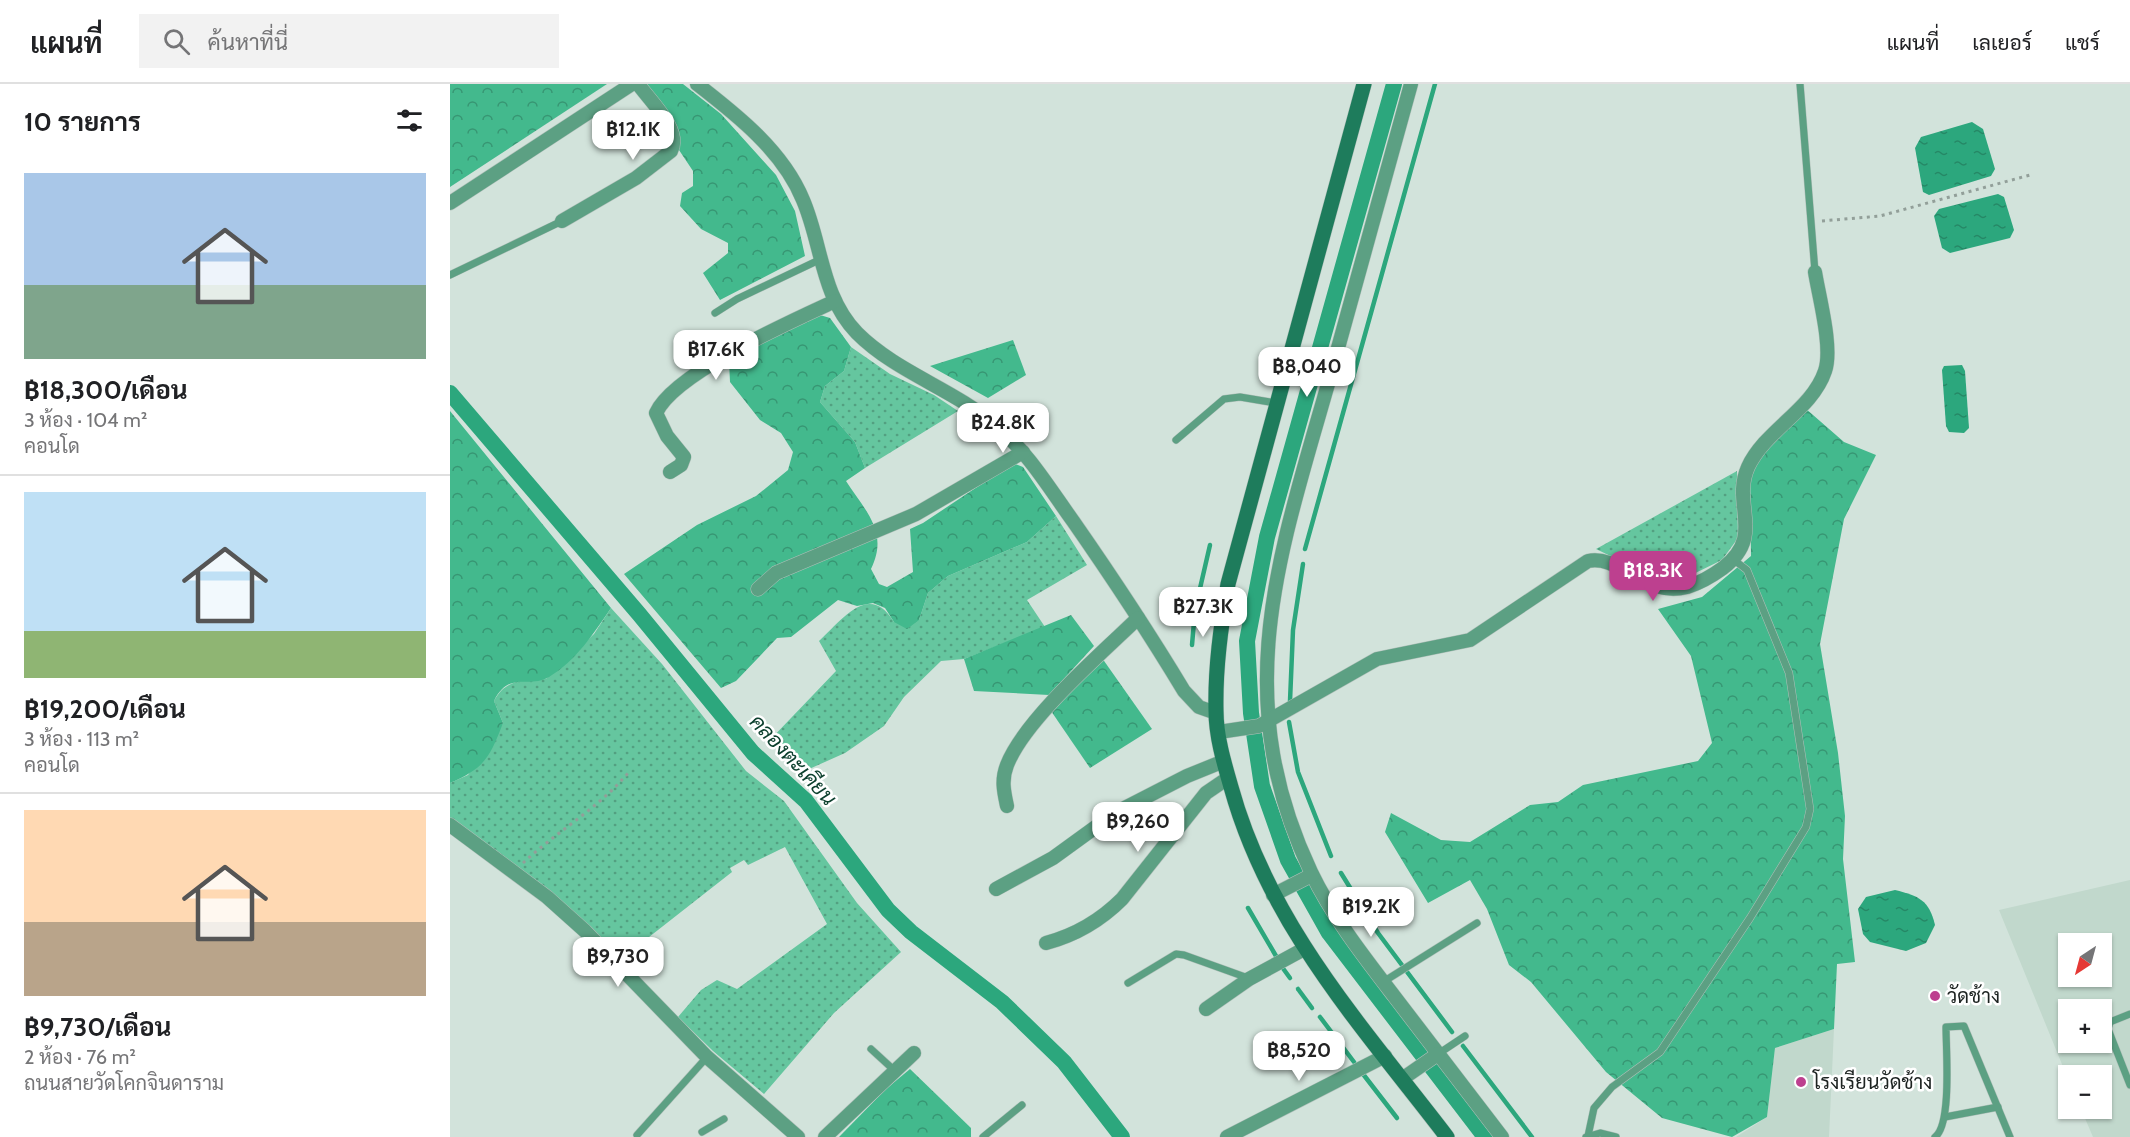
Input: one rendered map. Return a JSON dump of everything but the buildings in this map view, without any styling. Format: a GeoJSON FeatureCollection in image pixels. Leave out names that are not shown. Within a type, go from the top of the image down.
{"type":"FeatureCollection","features":[{"type":"Feature","properties":{"kind":"main road"},"geometry":{"type":"LineString","coordinates":[[1364,84],[1228,584],[1217,667],[1216,713],[1224,761],[1243,829],[1279,892],[1304,949],[1385,1056],[1408,1075],[1447,1137]]}},
{"type":"Feature","properties":{"kind":"street"},"geometry":{"type":"LineString","coordinates":[[450,203],[632,84]]}},
{"type":"Feature","properties":{"kind":"street"},"geometry":{"type":"LineString","coordinates":[[562,221],[636,178],[671,151],[674,144],[673,132],[638,84]]}},
{"type":"Feature","properties":{"kind":"street"},"geometry":{"type":"LineString","coordinates":[[697,84],[764,141],[787,172],[803,200],[819,260],[835,301],[857,333],[915,375],[962,400],[996,425],[1023,452],[1138,618],[1184,692],[1200,707],[1216,713]]}},
{"type":"Feature","properties":{"kind":"street"},"geometry":{"type":"LineString","coordinates":[[1412,84],[1306,461],[1273,594],[1268,635],[1263,724],[1277,782],[1308,878],[1345,930],[1387,980],[1436,1056],[1502,1137]]}},
{"type":"Feature","properties":{"kind":"street"},"geometry":{"type":"LineString","coordinates":[[1218,732],[1263,724],[1345,675],[1377,659],[1470,640],[1588,561],[1597,559],[1611,564],[1644,583],[1670,588],[1685,587],[1710,578],[1734,560],[1745,542],[1744,481],[1748,468],[1770,436],[1811,394],[1826,369],[1826,344],[1815,272]]}},
{"type":"Feature","properties":{"kind":"street"},"geometry":{"type":"LineString","coordinates":[[670,472],[681,465],[684,457],[667,436],[656,413],[660,403],[700,372],[753,340],[835,301]]}},
{"type":"Feature","properties":{"kind":"street"},"geometry":{"type":"LineString","coordinates":[[758,589],[776,573],[916,514],[1023,452]]}},
{"type":"Feature","properties":{"kind":"street"},"geometry":{"type":"LineString","coordinates":[[1007,806],[1003,783],[1006,766],[1017,745],[1050,705],[1138,618]]}},
{"type":"Feature","properties":{"kind":"street"},"geometry":{"type":"LineString","coordinates":[[996,890],[1053,858],[1115,813],[1187,776],[1224,761]]}},
{"type":"Feature","properties":{"kind":"street"},"geometry":{"type":"LineString","coordinates":[[1046,943],[1081,931],[1108,913],[1122,899],[1206,793],[1228,778]]}},
{"type":"Feature","properties":{"kind":"street"},"geometry":{"type":"LineString","coordinates":[[450,825],[585,931],[707,1056],[798,1137]]}},
{"type":"Feature","properties":{"kind":"street"},"geometry":{"type":"LineString","coordinates":[[1279,892],[1308,878]]}},
{"type":"Feature","properties":{"kind":"street"},"geometry":{"type":"LineString","coordinates":[[1206,1009],[1249,979],[1304,949]]}},
{"type":"Feature","properties":{"kind":"street"},"geometry":{"type":"LineString","coordinates":[[825,1137],[914,1053]]}},
{"type":"Feature","properties":{"kind":"street"},"geometry":{"type":"LineString","coordinates":[[1227,1137],[1385,1056]]}},
{"type":"Feature","properties":{"kind":"street"},"geometry":{"type":"LineString","coordinates":[[1408,1075],[1436,1056]]}},
{"type":"Feature","properties":{"kind":"lane"},"geometry":{"type":"LineString","coordinates":[[1800,84],[1815,272]]}},
{"type":"Feature","properties":{"kind":"lane"},"geometry":{"type":"LineString","coordinates":[[450,274],[562,221]]}},
{"type":"Feature","properties":{"kind":"lane"},"geometry":{"type":"LineString","coordinates":[[715,313],[737,299],[819,260]]}},
{"type":"Feature","properties":{"kind":"lane"},"geometry":{"type":"LineString","coordinates":[[1176,440],[1224,399],[1240,397],[1276,403]]}},
{"type":"Feature","properties":{"kind":"lane"},"geometry":{"type":"LineString","coordinates":[[1616,1137],[1600,1133],[1587,1136],[1594,1108],[1612,1087],[1660,1053],[1750,918],[1806,827],[1810,809],[1790,673],[1747,570],[1734,560]]}},
{"type":"Feature","properties":{"kind":"lane"},"geometry":{"type":"LineString","coordinates":[[1387,980],[1477,923]]}},
{"type":"Feature","properties":{"kind":"lane"},"geometry":{"type":"LineString","coordinates":[[1128,983],[1176,954],[1249,979]]}},
{"type":"Feature","properties":{"kind":"lane"},"geometry":{"type":"LineString","coordinates":[[2130,1014],[2110,1022],[2108,1029],[2130,1085]]}},
{"type":"Feature","properties":{"kind":"lane"},"geometry":{"type":"LineString","coordinates":[[1935,1137],[1941,1133],[1945,1117],[1946,1027],[1964,1026],[2010,1137]]}},
{"type":"Feature","properties":{"kind":"lane"},"geometry":{"type":"LineString","coordinates":[[1436,1056],[1465,1036]]}},
{"type":"Feature","properties":{"kind":"lane"},"geometry":{"type":"LineString","coordinates":[[871,1049],[895,1071]]}},
{"type":"Feature","properties":{"kind":"lane"},"geometry":{"type":"LineString","coordinates":[[637,1135],[707,1056]]}},
{"type":"Feature","properties":{"kind":"lane"},"geometry":{"type":"LineString","coordinates":[[983,1137],[1022,1105]]}},
{"type":"Feature","properties":{"kind":"lane"},"geometry":{"type":"LineString","coordinates":[[1945,1117],[1998,1107]]}},
{"type":"Feature","properties":{"kind":"lane"},"geometry":{"type":"LineString","coordinates":[[702,1132],[724,1119]]}},
{"type":"Feature","properties":{"kind":"path"},"geometry":{"type":"LineString","coordinates":[[1811,222],[1880,216],[2030,176]]}},
{"type":"Feature","properties":{"kind":"path"},"geometry":{"type":"LineString","coordinates":[[513,873],[548,839],[614,790],[627,773]]}},
{"type":"Feature","properties":{"kind":"shaded area"},"geometry":{"type":"Polygon","coordinates":[[[851,347],[890,374],[934,395],[958,411],[865,468],[855,442],[820,402],[825,386],[844,371],[851,347]]]}},
{"type":"Feature","properties":{"kind":"shaded area"},"geometry":{"type":"Polygon","coordinates":[[[1737,471],[1738,538],[1722,560],[1681,580],[1658,579],[1596,549],[1737,471]]]}},
{"type":"Feature","properties":{"kind":"shaded area"},"geometry":{"type":"Polygon","coordinates":[[[1056,516],[1087,565],[1027,600],[1045,627],[964,659],[941,661],[904,697],[884,726],[845,753],[798,774],[769,741],[836,671],[819,641],[846,615],[865,604],[875,605],[885,610],[894,622],[919,620],[928,593],[948,576],[1027,542],[1056,516]]]}},
{"type":"Feature","properties":{"kind":"shaded area"},"geometry":{"type":"Polygon","coordinates":[[[611,608],[662,664],[746,771],[784,801],[857,903],[901,952],[834,1013],[764,1094],[713,1051],[678,1017],[701,990],[717,980],[737,989],[827,924],[785,847],[748,865],[744,860],[730,868],[732,872],[621,959],[450,818],[450,783],[468,775],[503,723],[494,701],[498,694],[516,682],[546,679],[594,634],[611,608]]]}},
{"type":"Feature","properties":{"kind":"shaded area"},"geometry":{"type":"Polygon","coordinates":[[[2130,880],[2130,1137],[2093,1137],[2085,1119],[2112,1119],[2112,1065],[2062,1065],[1999,910],[2130,880]]]}},
{"type":"Feature","properties":{"kind":"shaded area","name":"โรงเรียนวัดช้าง"},"geometry":{"type":"Polygon","coordinates":[[[1834,1029],[1829,1137],[1736,1137],[1767,1117],[1775,1048],[1834,1029]]]}},
{"type":"Feature","properties":{"kind":"green space"},"geometry":{"type":"Polygon","coordinates":[[[450,84],[607,84],[450,187],[450,84]]]}},
{"type":"Feature","properties":{"kind":"green space"},"geometry":{"type":"Polygon","coordinates":[[[643,84],[683,84],[721,114],[776,175],[795,211],[805,256],[720,300],[703,273],[728,253],[728,243],[701,229],[680,206],[682,193],[693,186],[693,171],[679,150],[676,132],[643,84]]]}},
{"type":"Feature","properties":{"kind":"green space"},"geometry":{"type":"Polygon","coordinates":[[[820,315],[830,318],[851,347],[844,371],[825,386],[820,402],[855,442],[865,468],[846,481],[873,523],[878,544],[871,569],[879,584],[887,587],[913,572],[910,529],[923,523],[1013,463],[1023,467],[1056,516],[1027,542],[948,576],[928,593],[919,620],[907,629],[894,622],[885,608],[873,603],[857,606],[838,600],[791,637],[777,638],[736,681],[721,688],[624,574],[697,525],[756,496],[788,470],[793,452],[781,433],[760,420],[730,382],[729,361],[756,344],[820,315]]]}},
{"type":"Feature","properties":{"kind":"green space"},"geometry":{"type":"Polygon","coordinates":[[[1013,340],[1026,375],[988,398],[930,366],[1013,340]]]}},
{"type":"Feature","properties":{"kind":"green space"},"geometry":{"type":"Polygon","coordinates":[[[1805,408],[1844,442],[1876,455],[1844,519],[1820,644],[1838,753],[1845,816],[1843,859],[1855,962],[1837,964],[1834,1029],[1775,1048],[1767,1117],[1732,1137],[1662,1118],[1606,1072],[1531,982],[1509,965],[1487,909],[1470,880],[1428,903],[1385,832],[1391,813],[1441,840],[1470,842],[1530,805],[1558,802],[1583,785],[1698,761],[1712,743],[1691,656],[1658,609],[1702,597],[1751,556],[1750,479],[1761,455],[1805,408]]]}},
{"type":"Feature","properties":{"kind":"green space"},"geometry":{"type":"Polygon","coordinates":[[[450,411],[611,608],[584,646],[559,670],[542,680],[513,683],[500,692],[494,701],[503,723],[490,753],[471,772],[450,783],[450,411]]]}},
{"type":"Feature","properties":{"kind":"green space"},"geometry":{"type":"Polygon","coordinates":[[[1071,615],[1094,646],[1049,695],[974,691],[964,659],[1071,615]]]}},
{"type":"Feature","properties":{"kind":"green space"},"geometry":{"type":"Polygon","coordinates":[[[1102,658],[1152,729],[1090,768],[1051,711],[1102,658]]]}},
{"type":"Feature","properties":{"kind":"green space"},"geometry":{"type":"Polygon","coordinates":[[[910,1069],[971,1128],[971,1137],[839,1137],[886,1089],[910,1069]]]}},
{"type":"Feature","properties":{"kind":"water"},"geometry":{"type":"Polygon","coordinates":[[[1972,122],[1983,129],[1995,169],[1991,176],[1929,195],[1923,192],[1915,148],[1921,137],[1972,122]]]}},
{"type":"Feature","properties":{"kind":"water"},"geometry":{"type":"Polygon","coordinates":[[[1998,194],[2004,197],[2014,230],[2010,238],[1950,253],[1942,248],[1934,216],[1939,209],[1998,194]]]}},
{"type":"Feature","properties":{"kind":"water"},"geometry":{"type":"Polygon","coordinates":[[[1962,365],[1965,371],[1969,428],[1964,433],[1949,432],[1946,426],[1942,370],[1944,366],[1962,365]]]}},
{"type":"Feature","properties":{"kind":"water"},"geometry":{"type":"Polygon","coordinates":[[[1895,890],[1911,894],[1922,900],[1930,910],[1935,925],[1926,943],[1906,951],[1870,942],[1863,934],[1858,909],[1866,897],[1895,890]]]}},
{"type":"Feature","properties":{"kind":"waterway"},"geometry":{"type":"LineString","coordinates":[[1394,84],[1267,537],[1247,641],[1251,713],[1262,786],[1288,860],[1329,933],[1485,1137]]}},
{"type":"Feature","properties":{"kind":"waterway"},"geometry":{"type":"LineString","coordinates":[[1305,549],[1435,84]]}},
{"type":"Feature","properties":{"kind":"waterway","name":"คลองตะเคียน"},"geometry":{"type":"LineString","coordinates":[[450,393],[639,614],[753,753],[806,801],[888,910],[911,932],[1002,1002],[1064,1062],[1122,1137]]}},
{"type":"Feature","properties":{"kind":"waterway"},"geometry":{"type":"LineString","coordinates":[[1192,645],[1195,610],[1210,545]]}},
{"type":"Feature","properties":{"kind":"waterway"},"geometry":{"type":"LineString","coordinates":[[1290,701],[1293,630],[1303,564]]}},
{"type":"Feature","properties":{"kind":"waterway"},"geometry":{"type":"LineString","coordinates":[[1289,722],[1298,772],[1331,856]]}},
{"type":"Feature","properties":{"kind":"waterway"},"geometry":{"type":"LineString","coordinates":[[1341,873],[1378,933],[1452,1032]]}},
{"type":"Feature","properties":{"kind":"waterway"},"geometry":{"type":"LineString","coordinates":[[1248,908],[1276,956]]}},
{"type":"Feature","properties":{"kind":"waterway"},"geometry":{"type":"LineString","coordinates":[[1282,967],[1290,978]]}},
{"type":"Feature","properties":{"kind":"waterway"},"geometry":{"type":"LineString","coordinates":[[1298,989],[1312,1008]]}},
{"type":"Feature","properties":{"kind":"waterway"},"geometry":{"type":"LineString","coordinates":[[1320,1017],[1354,1062]]}},
{"type":"Feature","properties":{"kind":"waterway"},"geometry":{"type":"LineString","coordinates":[[1463,1046],[1532,1137]]}},
{"type":"Feature","properties":{"kind":"waterway"},"geometry":{"type":"LineString","coordinates":[[1363,1074],[1397,1118]]}},
{"type":"Feature","properties":{"kind":"place","name":"วัดช้าง"},"geometry":{"type":"Point","coordinates":[1935,996]}},
{"type":"Feature","properties":{"kind":"place","name":"โรงเรียนวัดช้าง"},"geometry":{"type":"Point","coordinates":[1801,1082]}}]}
